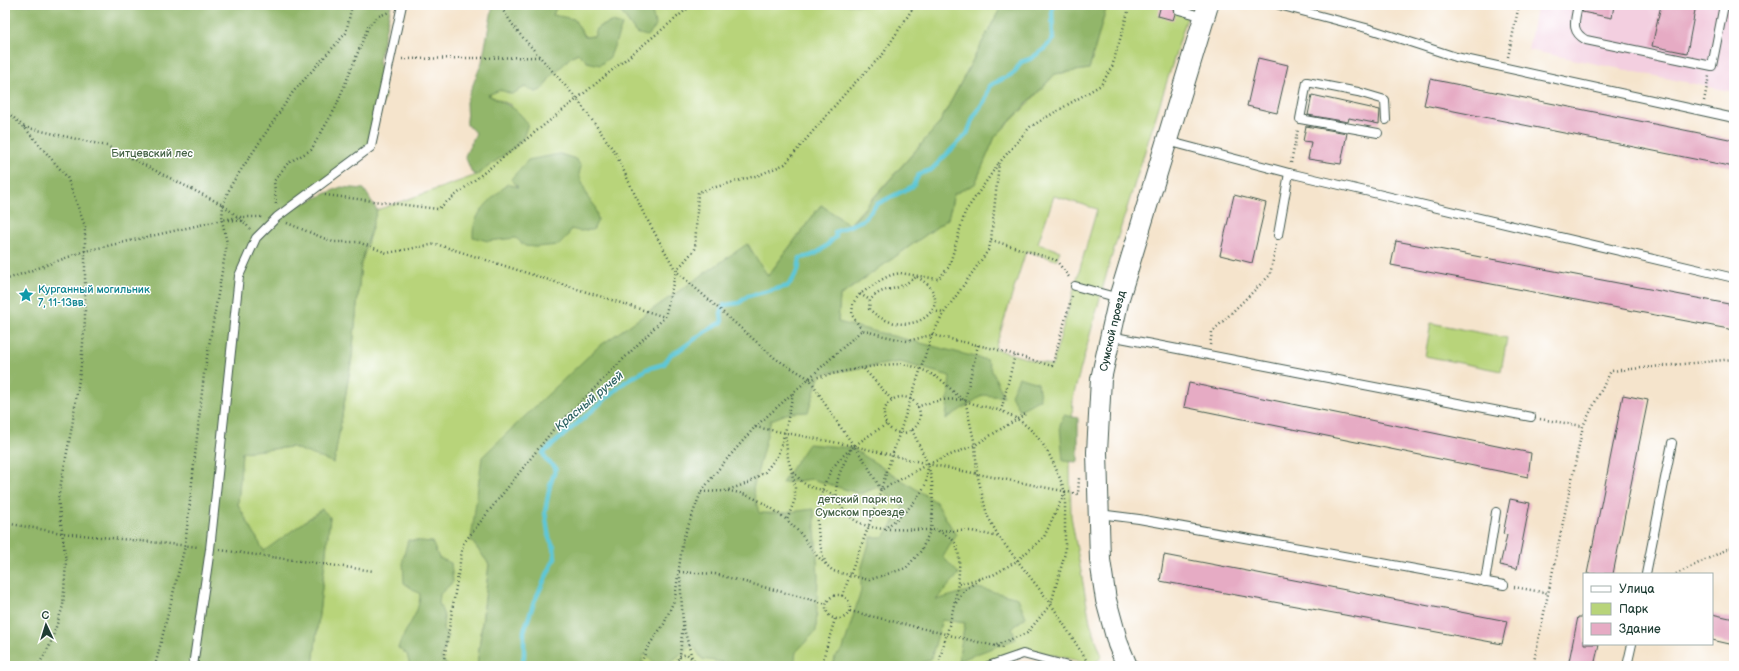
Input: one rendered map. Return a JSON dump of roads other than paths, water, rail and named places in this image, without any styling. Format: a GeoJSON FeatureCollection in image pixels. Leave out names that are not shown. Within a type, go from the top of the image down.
{"type":"FeatureCollection","features":[{"type":"Feature","properties":{"kind":"street","name":"Сумской проезд"},"geometry":{"type":"LineString","coordinates":[[1127,666],[1118,644],[1106,600],[1100,560],[1097,452],[1101,386],[1110,336],[1119,298],[1206,11]]}},
{"type":"Feature","properties":{"kind":"lane"},"geometry":{"type":"LineString","coordinates":[[1279,5],[1370,29],[1456,57],[1734,118]]}},
{"type":"Feature","properties":{"kind":"lane"},"geometry":{"type":"LineString","coordinates":[[1578,5],[1575,30],[1579,36],[1586,40],[1712,66],[1724,5]]}},
{"type":"Feature","properties":{"kind":"lane"},"geometry":{"type":"LineString","coordinates":[[193,666],[210,549],[239,276],[256,238],[277,216],[370,148],[402,6]]}},
{"type":"Feature","properties":{"kind":"lane"},"geometry":{"type":"LineString","coordinates":[[1179,10],[1206,11]]}},
{"type":"Feature","properties":{"kind":"lane"},"geometry":{"type":"LineString","coordinates":[[1378,133],[1300,119],[1307,82],[1358,92],[1385,100],[1386,120]]}},
{"type":"Feature","properties":{"kind":"lane"},"geometry":{"type":"LineString","coordinates":[[1167,142],[1288,173],[1734,278]]}},
{"type":"Feature","properties":{"kind":"lane"},"geometry":{"type":"LineString","coordinates":[[1278,235],[1288,173]]}},
{"type":"Feature","properties":{"kind":"lane"},"geometry":{"type":"LineString","coordinates":[[1075,286],[1119,298]]}},
{"type":"Feature","properties":{"kind":"lane"},"geometry":{"type":"LineString","coordinates":[[1110,336],[1531,417]]}},
{"type":"Feature","properties":{"kind":"lane"},"geometry":{"type":"LineString","coordinates":[[1646,573],[1672,443]]}},
{"type":"Feature","properties":{"kind":"lane"},"geometry":{"type":"LineString","coordinates":[[1485,582],[1496,512]]}},
{"type":"Feature","properties":{"kind":"lane"},"geometry":{"type":"LineString","coordinates":[[1098,514],[1139,519],[1504,585]]}},
{"type":"Feature","properties":{"kind":"lane"},"geometry":{"type":"LineString","coordinates":[[1627,666],[1632,645]]}},
{"type":"Feature","properties":{"kind":"lane"},"geometry":{"type":"LineString","coordinates":[[988,666],[1023,654],[1068,666]]}},
{"type":"Feature","properties":{"kind":"waterway","name":"Красный ручей"},"geometry":{"type":"LineString","coordinates":[[522,666],[524,655],[524,631],[534,602],[555,558],[554,547],[549,538],[545,512],[550,485],[556,468],[546,460],[543,453],[625,382],[647,369],[664,364],[671,354],[722,322],[721,313],[724,305],[739,303],[748,296],[788,286],[798,271],[800,258],[820,251],[836,236],[835,232],[863,220],[877,204],[913,186],[919,174],[931,170],[967,134],[974,116],[985,100],[989,86],[1014,73],[1021,62],[1030,59],[1043,50],[1053,39],[1052,9],[1054,5]]}},
{"type":"Feature","properties":{"kind":"place","name":"Курганный могильник 7, 11-13вв."},"geometry":{"type":"Point","coordinates":[26,295]}},
{"type":"Feature","properties":{"kind":"park label","name":"Битцевский лес"},"geometry":{"type":"Point","coordinates":[152,153]}},
{"type":"Feature","properties":{"kind":"park label","name":"детский парк на Сумском проезде"},"geometry":{"type":"Point","coordinates":[860,505]}}]}
